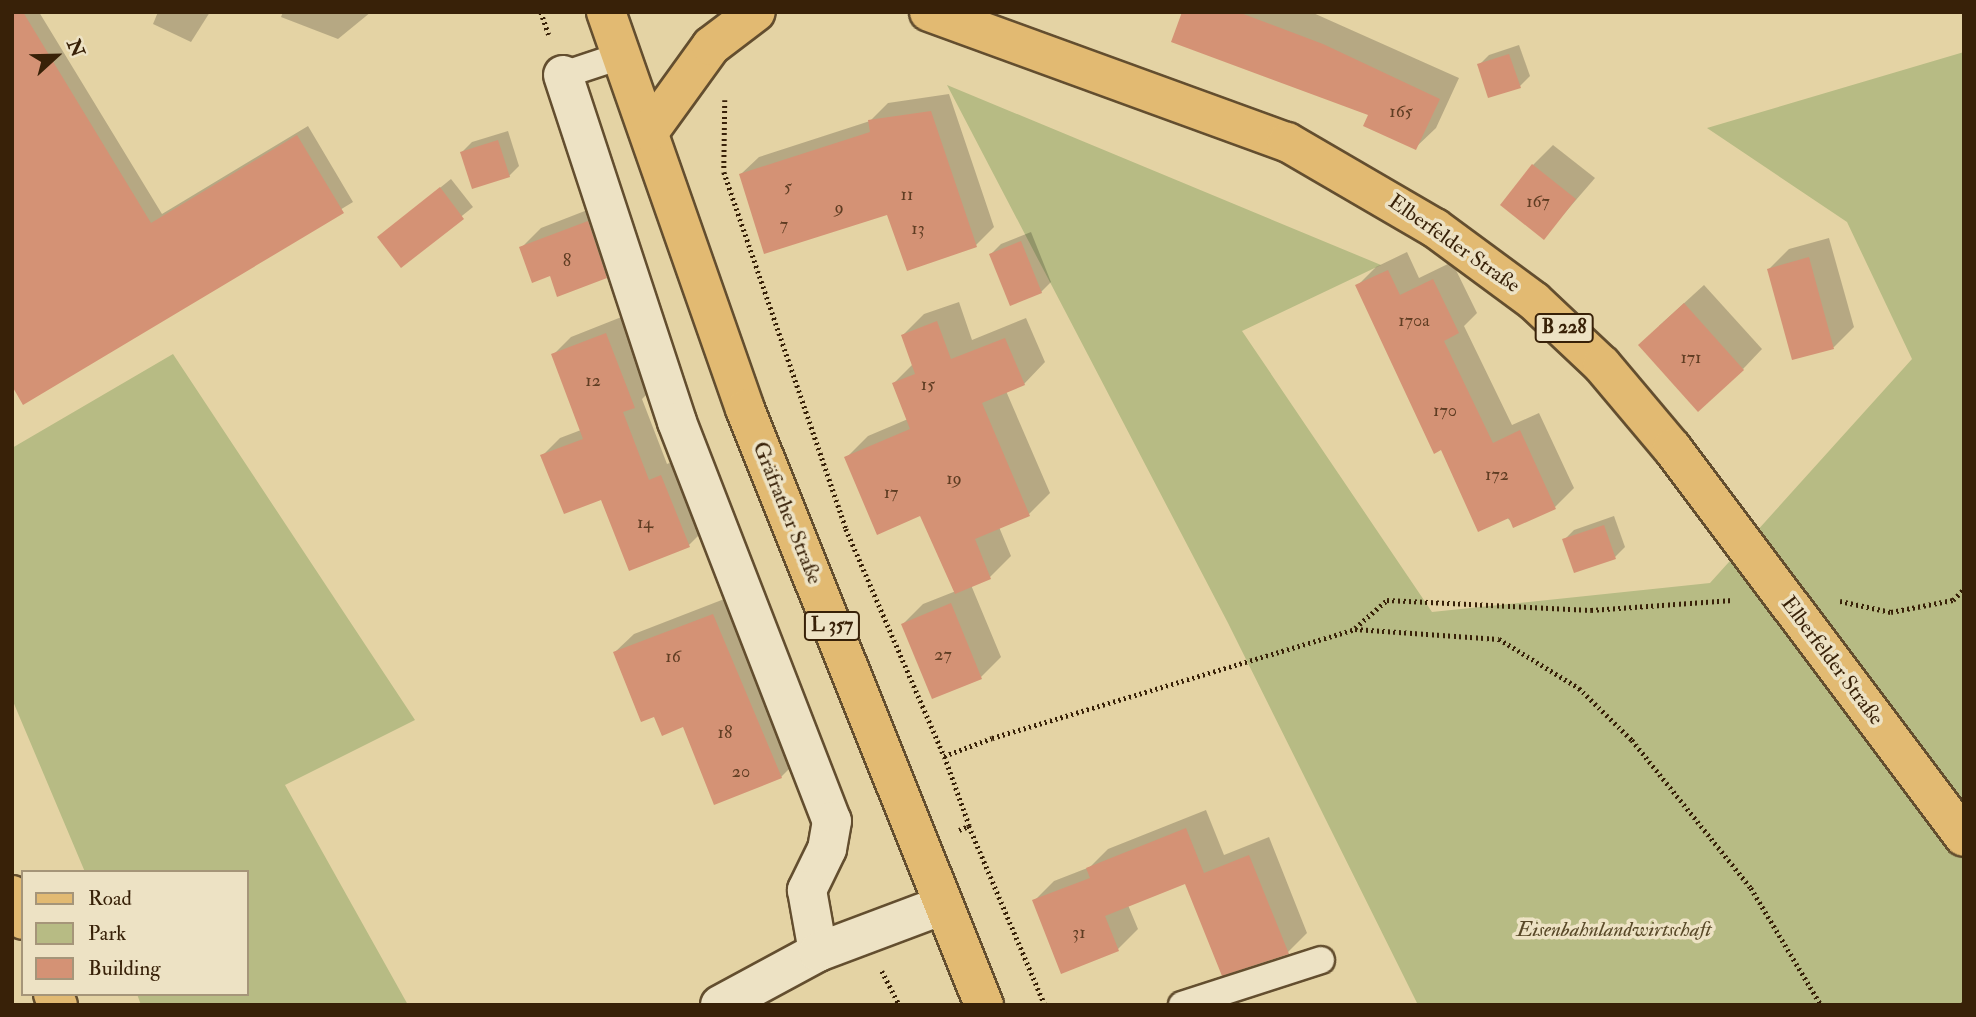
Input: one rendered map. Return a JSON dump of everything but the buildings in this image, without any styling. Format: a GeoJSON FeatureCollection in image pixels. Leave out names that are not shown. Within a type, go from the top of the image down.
{"type":"FeatureCollection","features":[{"type":"Feature","properties":{"kind":"main road","name":"Gräfrather Straße"},"geometry":{"type":"LineString","coordinates":[[607,12],[620,56],[746,409],[984,1005]]}},
{"type":"Feature","properties":{"kind":"main road"},"geometry":{"type":"LineString","coordinates":[[649,132],[711,46],[756,12]]}},
{"type":"Feature","properties":{"kind":"main road","name":"Elberfelder Straße"},"geometry":{"type":"LineString","coordinates":[[929,12],[1287,142],[1435,228],[1534,301],[1602,365],[1776,587],[1964,837]]}},
{"type":"Feature","properties":{"kind":"main road"},"geometry":{"type":"LineString","coordinates":[[12,895],[21,915]]}},
{"type":"Feature","properties":{"kind":"street"},"geometry":{"type":"LineString","coordinates":[[564,75],[677,422],[832,821],[827,849],[807,890],[817,952]]}},
{"type":"Feature","properties":{"kind":"street"},"geometry":{"type":"LineString","coordinates":[[720,1005],[817,952],[943,905]]}},
{"type":"Feature","properties":{"kind":"lane"},"geometry":{"type":"LineString","coordinates":[[564,75],[620,56]]}},
{"type":"Feature","properties":{"kind":"lane"},"geometry":{"type":"LineString","coordinates":[[1182,1005],[1321,960]]}},
{"type":"Feature","properties":{"kind":"path"},"geometry":{"type":"LineString","coordinates":[[725,98],[724,172],[846,529],[944,755],[969,826],[1045,1005]]}},
{"type":"Feature","properties":{"kind":"path"},"geometry":{"type":"LineString","coordinates":[[1354,629],[1387,600],[1591,610],[1724,603],[1776,587]]}},
{"type":"Feature","properties":{"kind":"path"},"geometry":{"type":"LineString","coordinates":[[1891,612],[1953,600],[1964,589]]}},
{"type":"Feature","properties":{"kind":"path"},"geometry":{"type":"LineString","coordinates":[[944,755],[1252,657],[1354,629],[1499,639],[1579,688],[1632,740],[1751,888],[1821,1005]]}},
{"type":"Feature","properties":{"kind":"path"},"geometry":{"type":"LineString","coordinates":[[918,844],[969,826]]}},
{"type":"Feature","properties":{"kind":"green space","name":"Eisenbahnlandwirtschaft"},"geometry":{"type":"Polygon","coordinates":[[[1964,52],[1964,1005],[1418,1005],[1228,623],[947,85],[1381,265],[1242,331],[1432,612],[1710,583],[1912,359],[1847,222],[1707,128],[1964,52]]]}},
{"type":"Feature","properties":{"kind":"green space"},"geometry":{"type":"Polygon","coordinates":[[[173,354],[415,720],[285,785],[408,1005],[141,1005],[138,996],[248,996],[248,870],[84,870],[12,699],[12,448],[173,354]]]}}]}
